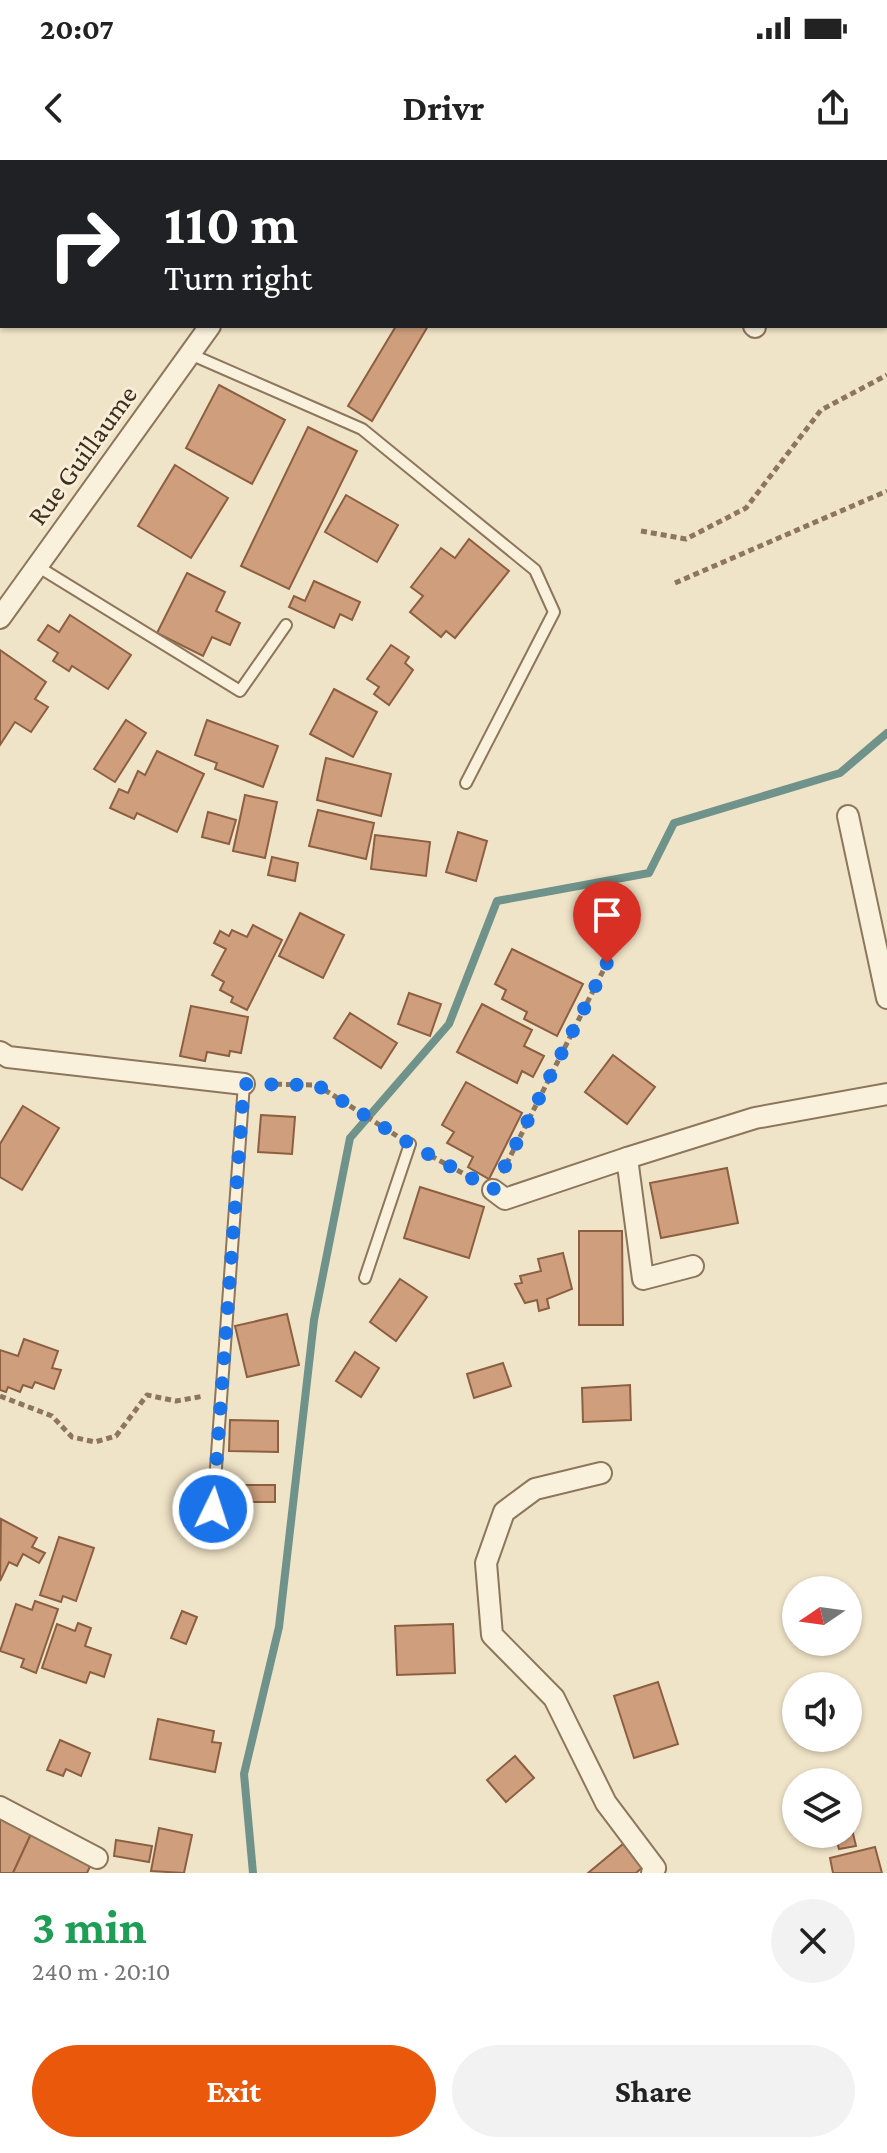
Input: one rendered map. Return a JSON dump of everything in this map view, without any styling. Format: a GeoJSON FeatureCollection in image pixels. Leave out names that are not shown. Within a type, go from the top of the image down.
{"type":"FeatureCollection","features":[{"type":"Feature","properties":{"kind":"street","name":"Rue Guillaume"},"geometry":{"type":"LineString","coordinates":[[0,618],[209,328]]}},
{"type":"Feature","properties":{"kind":"street"},"geometry":{"type":"LineString","coordinates":[[848,816],[887,998]]}},
{"type":"Feature","properties":{"kind":"street"},"geometry":{"type":"LineString","coordinates":[[3,1059],[244,1084]]}},
{"type":"Feature","properties":{"kind":"street"},"geometry":{"type":"LineString","coordinates":[[493,1190],[505,1199],[755,1118],[887,1094]]}},
{"type":"Feature","properties":{"kind":"street"},"geometry":{"type":"LineString","coordinates":[[627,1158],[643,1279],[693,1266]]}},
{"type":"Feature","properties":{"kind":"street"},"geometry":{"type":"LineString","coordinates":[[601,1473],[535,1489],[504,1512],[486,1563],[492,1635],[554,1698],[606,1803],[655,1868],[652,1873]]}},
{"type":"Feature","properties":{"kind":"street"},"geometry":{"type":"LineString","coordinates":[[0,1807],[97,1858]]}},
{"type":"Feature","properties":{"kind":"lane"},"geometry":{"type":"LineString","coordinates":[[190,354],[362,429],[535,570],[554,612],[466,783]]}},
{"type":"Feature","properties":{"kind":"lane"},"geometry":{"type":"LineString","coordinates":[[37,566],[240,691],[286,625]]}},
{"type":"Feature","properties":{"kind":"lane"},"geometry":{"type":"LineString","coordinates":[[213,1509],[244,1084]]}},
{"type":"Feature","properties":{"kind":"lane"},"geometry":{"type":"LineString","coordinates":[[365,1278],[410,1144]]}},
{"type":"Feature","properties":{"kind":"path"},"geometry":{"type":"LineString","coordinates":[[641,531],[686,539],[746,508],[821,410],[887,375]]}},
{"type":"Feature","properties":{"kind":"path"},"geometry":{"type":"LineString","coordinates":[[675,583],[887,491]]}},
{"type":"Feature","properties":{"kind":"path"},"geometry":{"type":"LineString","coordinates":[[244,1084],[317,1085],[410,1144],[493,1190],[607,963]]}},
{"type":"Feature","properties":{"kind":"path"},"geometry":{"type":"LineString","coordinates":[[0,1396],[52,1416],[72,1437],[95,1442],[116,1436],[147,1395],[176,1401],[221,1392]]}},
{"type":"Feature","properties":{"kind":"building"},"geometry":{"type":"Polygon","coordinates":[[[395,328],[427,328],[372,421],[348,406],[395,328]]]}},
{"type":"Feature","properties":{"kind":"building"},"geometry":{"type":"Polygon","coordinates":[[[219,385],[285,420],[252,484],[186,448],[219,385]]]}},
{"type":"Feature","properties":{"kind":"building"},"geometry":{"type":"Polygon","coordinates":[[[308,427],[357,451],[289,589],[241,566],[308,427]]]}},
{"type":"Feature","properties":{"kind":"building"},"geometry":{"type":"Polygon","coordinates":[[[175,465],[228,498],[191,558],[138,526],[175,465]]]}},
{"type":"Feature","properties":{"kind":"building"},"geometry":{"type":"Polygon","coordinates":[[[346,495],[398,525],[377,562],[325,532],[346,495]]]}},
{"type":"Feature","properties":{"kind":"building"},"geometry":{"type":"Polygon","coordinates":[[[469,539],[509,571],[455,638],[446,631],[441,637],[410,612],[423,596],[411,587],[441,548],[455,558],[469,539]]]}},
{"type":"Feature","properties":{"kind":"building"},"geometry":{"type":"Polygon","coordinates":[[[187,573],[225,592],[216,611],[240,623],[230,645],[212,637],[203,656],[157,633],[187,573]]]}},
{"type":"Feature","properties":{"kind":"building"},"geometry":{"type":"Polygon","coordinates":[[[314,581],[360,602],[352,620],[340,614],[334,628],[289,607],[294,596],[305,601],[314,581]]]}},
{"type":"Feature","properties":{"kind":"building"},"geometry":{"type":"Polygon","coordinates":[[[70,615],[131,655],[108,689],[72,666],[69,671],[53,661],[58,653],[38,640],[48,625],[59,632],[70,615]]]}},
{"type":"Feature","properties":{"kind":"building"},"geometry":{"type":"Polygon","coordinates":[[[391,645],[409,657],[405,663],[413,670],[389,705],[374,694],[379,687],[367,679],[391,645]]]}},
{"type":"Feature","properties":{"kind":"building"},"geometry":{"type":"Polygon","coordinates":[[[0,650],[46,682],[35,699],[48,707],[31,732],[15,722],[0,745],[0,650]]]}},
{"type":"Feature","properties":{"kind":"building"},"geometry":{"type":"Polygon","coordinates":[[[334,689],[377,712],[353,757],[310,734],[334,689]]]}},
{"type":"Feature","properties":{"kind":"building"},"geometry":{"type":"Polygon","coordinates":[[[126,720],[146,733],[115,782],[94,769],[126,720]]]}},
{"type":"Feature","properties":{"kind":"building"},"geometry":{"type":"Polygon","coordinates":[[[207,720],[278,746],[263,787],[215,769],[217,763],[195,755],[207,720]]]}},
{"type":"Feature","properties":{"kind":"building"},"geometry":{"type":"Polygon","coordinates":[[[157,751],[204,774],[177,832],[137,813],[134,819],[110,808],[119,789],[128,793],[138,771],[145,775],[157,751]]]}},
{"type":"Feature","properties":{"kind":"building"},"geometry":{"type":"Polygon","coordinates":[[[326,758],[391,774],[381,816],[317,800],[326,758]]]}},
{"type":"Feature","properties":{"kind":"building"},"geometry":{"type":"Polygon","coordinates":[[[245,795],[277,802],[265,858],[233,851],[245,795]]]}},
{"type":"Feature","properties":{"kind":"building"},"geometry":{"type":"Polygon","coordinates":[[[318,810],[374,823],[366,859],[309,846],[318,810]]]}},
{"type":"Feature","properties":{"kind":"building"},"geometry":{"type":"Polygon","coordinates":[[[208,812],[236,820],[229,844],[202,837],[208,812]]]}},
{"type":"Feature","properties":{"kind":"building"},"geometry":{"type":"Polygon","coordinates":[[[458,832],[487,841],[476,881],[446,872],[458,832]]]}},
{"type":"Feature","properties":{"kind":"building"},"geometry":{"type":"Polygon","coordinates":[[[375,835],[430,842],[426,876],[371,869],[375,835]]]}},
{"type":"Feature","properties":{"kind":"building"},"geometry":{"type":"Polygon","coordinates":[[[272,857],[298,863],[295,881],[268,875],[272,857]]]}},
{"type":"Feature","properties":{"kind":"building"},"geometry":{"type":"Polygon","coordinates":[[[300,913],[344,935],[323,978],[279,956],[300,913]]]}},
{"type":"Feature","properties":{"kind":"building"},"geometry":{"type":"Polygon","coordinates":[[[253,925],[282,940],[247,1010],[231,1002],[233,997],[220,990],[224,982],[212,975],[226,949],[214,943],[220,931],[229,936],[232,930],[247,937],[253,925]]]}},
{"type":"Feature","properties":{"kind":"building"},"geometry":{"type":"Polygon","coordinates":[[[512,949],[583,984],[557,1036],[524,1019],[527,1012],[502,999],[506,990],[495,984],[512,949]]]}},
{"type":"Feature","properties":{"kind":"building"},"geometry":{"type":"Polygon","coordinates":[[[409,993],[441,1004],[430,1036],[398,1024],[409,993]]]}},
{"type":"Feature","properties":{"kind":"building"},"geometry":{"type":"Polygon","coordinates":[[[482,1004],[532,1030],[524,1046],[544,1056],[533,1077],[522,1071],[517,1083],[457,1052],[482,1004]]]}},
{"type":"Feature","properties":{"kind":"building"},"geometry":{"type":"Polygon","coordinates":[[[191,1006],[248,1017],[241,1053],[230,1051],[229,1056],[207,1052],[205,1061],[180,1056],[191,1006]]]}},
{"type":"Feature","properties":{"kind":"building"},"geometry":{"type":"Polygon","coordinates":[[[350,1013],[397,1043],[381,1068],[334,1038],[350,1013]]]}},
{"type":"Feature","properties":{"kind":"building"},"geometry":{"type":"Polygon","coordinates":[[[613,1055],[655,1087],[627,1124],[585,1092],[613,1055]]]}},
{"type":"Feature","properties":{"kind":"building"},"geometry":{"type":"Polygon","coordinates":[[[466,1082],[522,1113],[489,1179],[468,1167],[473,1157],[447,1143],[454,1132],[442,1125],[466,1082]]]}},
{"type":"Feature","properties":{"kind":"building"},"geometry":{"type":"Polygon","coordinates":[[[23,1106],[59,1128],[22,1190],[0,1177],[0,1144],[23,1106]]]}},
{"type":"Feature","properties":{"kind":"building"},"geometry":{"type":"Polygon","coordinates":[[[261,1115],[295,1117],[292,1154],[258,1152],[261,1115]]]}},
{"type":"Feature","properties":{"kind":"building"},"geometry":{"type":"Polygon","coordinates":[[[727,1168],[738,1223],[661,1238],[650,1183],[727,1168]]]}},
{"type":"Feature","properties":{"kind":"building"},"geometry":{"type":"Polygon","coordinates":[[[420,1187],[484,1207],[469,1258],[404,1238],[420,1187]]]}},
{"type":"Feature","properties":{"kind":"building"},"geometry":{"type":"Polygon","coordinates":[[[579,1231],[622,1231],[623,1325],[579,1325],[579,1231]]]}},
{"type":"Feature","properties":{"kind":"building"},"geometry":{"type":"Polygon","coordinates":[[[563,1253],[572,1289],[547,1299],[549,1308],[539,1311],[537,1300],[525,1303],[515,1284],[522,1283],[520,1276],[541,1271],[538,1259],[563,1253]]]}},
{"type":"Feature","properties":{"kind":"building"},"geometry":{"type":"Polygon","coordinates":[[[400,1279],[427,1297],[396,1341],[370,1322],[400,1279]]]}},
{"type":"Feature","properties":{"kind":"building"},"geometry":{"type":"Polygon","coordinates":[[[287,1314],[299,1365],[247,1377],[235,1326],[287,1314]]]}},
{"type":"Feature","properties":{"kind":"building"},"geometry":{"type":"Polygon","coordinates":[[[24,1339],[58,1351],[52,1368],[61,1370],[54,1389],[35,1382],[32,1388],[23,1385],[20,1392],[8,1387],[6,1392],[0,1390],[0,1350],[18,1356],[24,1339]]]}},
{"type":"Feature","properties":{"kind":"building"},"geometry":{"type":"Polygon","coordinates":[[[355,1352],[379,1368],[361,1397],[336,1381],[355,1352]]]}},
{"type":"Feature","properties":{"kind":"building"},"geometry":{"type":"Polygon","coordinates":[[[503,1363],[511,1386],[474,1398],[467,1374],[503,1363]]]}},
{"type":"Feature","properties":{"kind":"building"},"geometry":{"type":"Polygon","coordinates":[[[630,1385],[631,1420],[583,1422],[582,1388],[630,1385]]]}},
{"type":"Feature","properties":{"kind":"building"},"geometry":{"type":"Polygon","coordinates":[[[230,1420],[278,1421],[278,1452],[229,1451],[230,1420]]]}},
{"type":"Feature","properties":{"kind":"building"},"geometry":{"type":"Polygon","coordinates":[[[230,1485],[275,1485],[275,1502],[230,1502],[230,1485]]]}},
{"type":"Feature","properties":{"kind":"building"},"geometry":{"type":"Polygon","coordinates":[[[1,1519],[37,1538],[32,1547],[45,1553],[39,1563],[23,1554],[17,1566],[9,1562],[0,1581],[1,1519]]]}},
{"type":"Feature","properties":{"kind":"building"},"geometry":{"type":"Polygon","coordinates":[[[59,1537],[94,1548],[76,1601],[63,1596],[61,1602],[40,1595],[59,1537]]]}},
{"type":"Feature","properties":{"kind":"building"},"geometry":{"type":"Polygon","coordinates":[[[35,1601],[58,1609],[36,1673],[21,1667],[24,1659],[0,1651],[16,1604],[32,1610],[35,1601]]]}},
{"type":"Feature","properties":{"kind":"building"},"geometry":{"type":"Polygon","coordinates":[[[182,1611],[197,1617],[186,1644],[171,1638],[182,1611]]]}},
{"type":"Feature","properties":{"kind":"building"},"geometry":{"type":"Polygon","coordinates":[[[78,1623],[91,1628],[85,1646],[111,1655],[104,1677],[90,1672],[86,1683],[42,1668],[57,1624],[75,1631],[78,1623]]]}},
{"type":"Feature","properties":{"kind":"building"},"geometry":{"type":"Polygon","coordinates":[[[453,1624],[455,1673],[397,1675],[395,1626],[453,1624]]]}},
{"type":"Feature","properties":{"kind":"building"},"geometry":{"type":"Polygon","coordinates":[[[658,1682],[678,1744],[634,1758],[614,1696],[658,1682]]]}},
{"type":"Feature","properties":{"kind":"building"},"geometry":{"type":"Polygon","coordinates":[[[158,1719],[214,1731],[212,1742],[221,1743],[215,1772],[150,1759],[158,1719]]]}},
{"type":"Feature","properties":{"kind":"building"},"geometry":{"type":"Polygon","coordinates":[[[60,1740],[90,1753],[81,1776],[66,1769],[63,1776],[47,1770],[60,1740]]]}},
{"type":"Feature","properties":{"kind":"building"},"geometry":{"type":"Polygon","coordinates":[[[515,1756],[534,1778],[506,1802],[487,1780],[515,1756]]]}},
{"type":"Feature","properties":{"kind":"building"},"geometry":{"type":"Polygon","coordinates":[[[0,1819],[31,1834],[13,1873],[0,1873],[0,1819]]]}},
{"type":"Feature","properties":{"kind":"building"},"geometry":{"type":"Polygon","coordinates":[[[159,1828],[192,1835],[184,1873],[151,1871],[159,1828]]]}},
{"type":"Feature","properties":{"kind":"building"},"geometry":{"type":"Polygon","coordinates":[[[31,1834],[92,1862],[87,1873],[13,1873],[31,1834]]]}},
{"type":"Feature","properties":{"kind":"building"},"geometry":{"type":"Polygon","coordinates":[[[116,1840],[152,1846],[149,1862],[114,1856],[116,1840]]]}},
{"type":"Feature","properties":{"kind":"building"},"geometry":{"type":"Polygon","coordinates":[[[623,1844],[643,1867],[636,1873],[588,1873],[623,1844]]]}},
{"type":"Feature","properties":{"kind":"building"},"geometry":{"type":"Polygon","coordinates":[[[875,1847],[882,1873],[833,1873],[830,1858],[875,1847]]]}},
{"type":"Feature","properties":{"kind":"waterway"},"geometry":{"type":"LineString","coordinates":[[253,1873],[244,1774],[279,1627],[314,1320],[350,1138],[449,1024],[497,901],[649,873],[674,823],[840,773],[887,733]]}},
{"type":"Feature","properties":{"kind":"route"},"geometry":{"type":"LineString","coordinates":[[213,1509],[244,1084],[317,1085],[410,1144],[493,1190],[607,963]]}}]}
